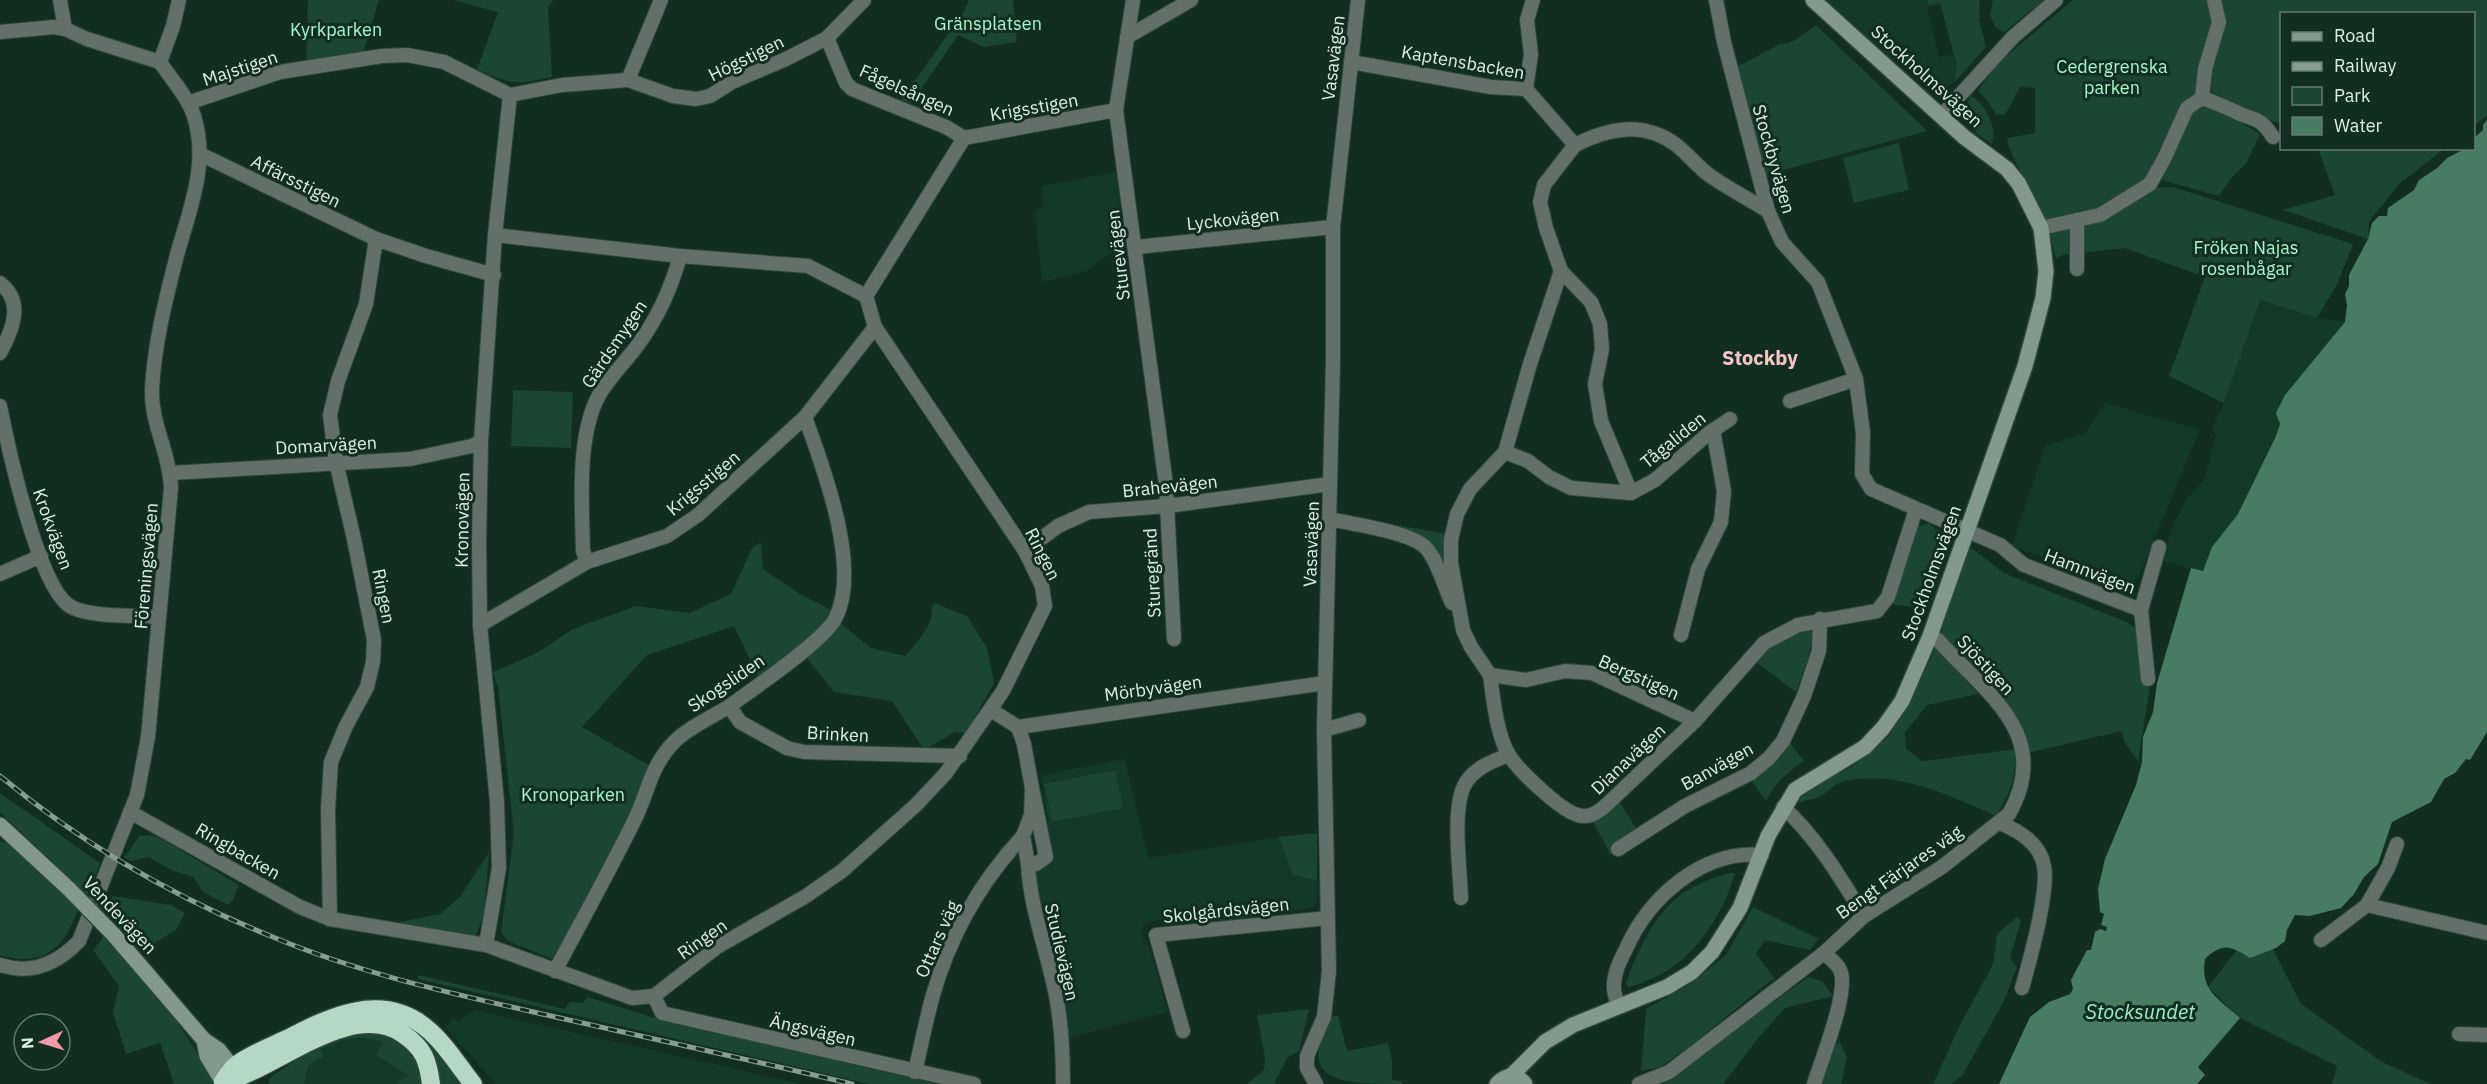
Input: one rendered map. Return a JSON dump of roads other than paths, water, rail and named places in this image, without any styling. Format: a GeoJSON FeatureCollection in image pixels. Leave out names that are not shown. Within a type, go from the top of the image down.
{"type":"FeatureCollection","features":[{"type":"Feature","properties":{"kind":"highway"},"geometry":{"type":"LineString","coordinates":[[233,1079],[334,1016],[364,1009],[380,1010],[412,1019],[427,1028],[473,1084]]}},
{"type":"Feature","properties":{"kind":"highway"},"geometry":{"type":"LineString","coordinates":[[233,1079],[325,1034],[349,1026],[376,1024],[397,1030],[414,1041],[428,1061],[432,1084]]}},
{"type":"Feature","properties":{"kind":"street"},"geometry":{"type":"LineString","coordinates":[[60,0],[65,29]]}},
{"type":"Feature","properties":{"kind":"street"},"geometry":{"type":"LineString","coordinates":[[0,33],[54,27],[160,62],[173,26],[179,0]]}},
{"type":"Feature","properties":{"kind":"street"},"geometry":{"type":"LineString","coordinates":[[510,95],[562,85],[628,80],[662,0]]}},
{"type":"Feature","properties":{"kind":"street","name":"Högstigen"},"geometry":{"type":"LineString","coordinates":[[628,80],[673,96],[696,99],[710,96],[732,82],[786,60],[827,38],[864,0]]}},
{"type":"Feature","properties":{"kind":"street","name":"Sturevägen"},"geometry":{"type":"LineString","coordinates":[[1133,0],[1116,110],[1136,247],[1167,506]]}},
{"type":"Feature","properties":{"kind":"street"},"geometry":{"type":"LineString","coordinates":[[1127,37],[1191,0]]}},
{"type":"Feature","properties":{"kind":"street","name":"Vasavägen"},"geometry":{"type":"LineString","coordinates":[[1316,1084],[1307,1068],[1307,1056],[1324,1017],[1328,1000],[1324,730],[1333,227],[1358,0]]}},
{"type":"Feature","properties":{"kind":"street"},"geometry":{"type":"LineString","coordinates":[[1526,88],[1531,54],[1527,20],[1533,0]]}},
{"type":"Feature","properties":{"kind":"street","name":"Stockbyvägen"},"geometry":{"type":"LineString","coordinates":[[1716,0],[1724,42],[1768,211],[1782,242],[1818,282],[1856,379],[1863,433],[1862,474],[1871,489],[1967,531]]}},
{"type":"Feature","properties":{"kind":"street","name":"Stockholmsvägen"},"geometry":{"type":"LineString","coordinates":[[1512,1076],[1545,1042],[1573,1025],[1667,987],[1692,972],[1713,952],[1740,908],[1784,807],[1795,790],[1865,747],[1883,728],[1902,701],[1930,636],[2022,376],[2042,305],[2046,271],[2041,228],[2019,184],[2007,169],[1971,143],[1813,0]]}},
{"type":"Feature","properties":{"kind":"street"},"geometry":{"type":"LineString","coordinates":[[1941,116],[2013,37],[2056,0]]}},
{"type":"Feature","properties":{"kind":"street"},"geometry":{"type":"LineString","coordinates":[[2202,98],[2205,69],[2219,22],[2214,0]]}},
{"type":"Feature","properties":{"kind":"street","name":"Fågelsången"},"geometry":{"type":"LineString","coordinates":[[827,38],[846,83],[852,89],[946,127],[964,138]]}},
{"type":"Feature","properties":{"kind":"street","name":"Majstigen"},"geometry":{"type":"LineString","coordinates":[[188,103],[280,72],[382,56],[407,55],[444,62],[510,95]]}},
{"type":"Feature","properties":{"kind":"street","name":"Föreningsvägen"},"geometry":{"type":"LineString","coordinates":[[0,964],[31,969],[51,963],[67,953],[79,941],[130,812],[142,775],[148,737],[171,474],[154,416],[152,391],[154,362],[173,271],[202,155],[195,118],[188,103],[160,62]]}},
{"type":"Feature","properties":{"kind":"street","name":"Kaptensbacken"},"geometry":{"type":"LineString","coordinates":[[1351,62],[1491,87],[1526,88],[1575,145]]}},
{"type":"Feature","properties":{"kind":"street","name":"Kronovägen"},"geometry":{"type":"LineString","coordinates":[[486,945],[499,868],[497,802],[480,625],[481,441],[495,236],[510,95]]}},
{"type":"Feature","properties":{"kind":"street"},"geometry":{"type":"LineString","coordinates":[[2202,98],[2224,105],[2234,112],[2256,118],[2273,137]]}},
{"type":"Feature","properties":{"kind":"street"},"geometry":{"type":"LineString","coordinates":[[2041,228],[2100,215],[2150,184],[2187,108],[2202,98]]}},
{"type":"Feature","properties":{"kind":"street","name":"Krigsstigen"},"geometry":{"type":"LineString","coordinates":[[964,138],[1116,110]]}},
{"type":"Feature","properties":{"kind":"street"},"geometry":{"type":"LineString","coordinates":[[1505,452],[1528,461],[1549,477],[1571,488],[1631,493],[1601,421],[1595,384],[1602,349],[1600,324],[1591,303],[1561,271],[1546,228],[1540,202],[1544,184],[1575,145],[1598,134],[1627,128],[1644,129],[1674,144],[1709,175],[1768,211]]}},
{"type":"Feature","properties":{"kind":"street"},"geometry":{"type":"LineString","coordinates":[[495,236],[680,256],[808,266],[866,296],[964,138]]}},
{"type":"Feature","properties":{"kind":"street","name":"Affärsstigen"},"geometry":{"type":"LineString","coordinates":[[202,155],[376,239]]}},
{"type":"Feature","properties":{"kind":"street"},"geometry":{"type":"LineString","coordinates":[[2076,220],[2077,269]]}},
{"type":"Feature","properties":{"kind":"street","name":"Lyckovägen"},"geometry":{"type":"LineString","coordinates":[[1136,247],[1333,227]]}},
{"type":"Feature","properties":{"kind":"street"},"geometry":{"type":"LineString","coordinates":[[376,239],[494,275]]}},
{"type":"Feature","properties":{"kind":"street","name":"Ringen"},"geometry":{"type":"LineString","coordinates":[[330,919],[328,809],[332,762],[346,726],[367,687],[374,639],[336,462],[330,415],[338,381],[366,304],[376,239]]}},
{"type":"Feature","properties":{"kind":"street","name":"Gärdsmygen"},"geometry":{"type":"LineString","coordinates":[[587,561],[583,550],[582,476],[589,420],[597,399],[658,315],[672,287],[680,256]]}},
{"type":"Feature","properties":{"kind":"street"},"geometry":{"type":"LineString","coordinates":[[1463,630],[1450,563],[1451,540],[1457,514],[1470,489],[1505,452],[1530,364],[1561,271]]}},
{"type":"Feature","properties":{"kind":"street"},"geometry":{"type":"LineString","coordinates":[[0,283],[8,290],[15,309],[10,333],[0,353]]}},
{"type":"Feature","properties":{"kind":"street","name":"Ringen"},"geometry":{"type":"LineString","coordinates":[[654,996],[717,947],[806,896],[843,871],[916,805],[960,756],[991,710],[1003,691],[1045,606],[1042,586],[1025,551],[875,327],[866,296]]}},
{"type":"Feature","properties":{"kind":"street","name":"Krigsstigen"},"geometry":{"type":"LineString","coordinates":[[480,625],[587,561],[667,536],[698,515],[805,417],[875,327]]}},
{"type":"Feature","properties":{"kind":"street"},"geometry":{"type":"LineString","coordinates":[[1790,401],[1856,379]]}},
{"type":"Feature","properties":{"kind":"street","name":"Krokvägen"},"geometry":{"type":"LineString","coordinates":[[0,406],[11,459],[40,556],[58,594],[69,605],[86,611],[159,617]]}},
{"type":"Feature","properties":{"kind":"street","name":"Skogsliden"},"geometry":{"type":"LineString","coordinates":[[555,971],[642,805],[655,765],[675,741],[698,723],[730,706],[819,637],[835,620],[843,596],[845,567],[829,490],[805,417]]}},
{"type":"Feature","properties":{"kind":"street","name":"Tågaliden"},"geometry":{"type":"LineString","coordinates":[[1631,493],[1655,480],[1713,430],[1730,419]]}},
{"type":"Feature","properties":{"kind":"street"},"geometry":{"type":"LineString","coordinates":[[1681,635],[1698,569],[1717,532],[1722,512],[1724,491],[1713,430]]}},
{"type":"Feature","properties":{"kind":"street","name":"Domarvägen"},"geometry":{"type":"LineString","coordinates":[[171,474],[416,458],[472,446],[481,441]]}},
{"type":"Feature","properties":{"kind":"street","name":"Brahevägen"},"geometry":{"type":"LineString","coordinates":[[1025,551],[1058,526],[1089,512],[1167,506],[1330,484]]}},
{"type":"Feature","properties":{"kind":"street","name":"Sturegränd"},"geometry":{"type":"LineString","coordinates":[[1167,506],[1174,639]]}},
{"type":"Feature","properties":{"kind":"street","name":"Bergstigen"},"geometry":{"type":"LineString","coordinates":[[1490,675],[1526,680],[1565,671],[1592,673],[1695,721],[1764,643],[1798,625],[1877,611],[1888,597],[1916,509]]}},
{"type":"Feature","properties":{"kind":"street"},"geometry":{"type":"LineString","coordinates":[[1329,519],[1377,529],[1418,541],[1428,550],[1471,647],[1490,675]]}},
{"type":"Feature","properties":{"kind":"street","name":"Hamnvägen"},"geometry":{"type":"LineString","coordinates":[[1967,531],[2000,545],[2024,565],[2141,610],[2148,679]]}},
{"type":"Feature","properties":{"kind":"street"},"geometry":{"type":"LineString","coordinates":[[2141,610],[2159,547]]}},
{"type":"Feature","properties":{"kind":"street"},"geometry":{"type":"LineString","coordinates":[[0,574],[40,556]]}},
{"type":"Feature","properties":{"kind":"street","name":"Banvägen"},"geometry":{"type":"LineString","coordinates":[[1618,849],[1684,806],[1750,773],[1783,741],[1804,696],[1819,651],[1820,620]]}},
{"type":"Feature","properties":{"kind":"street","name":"Sjöstigen"},"geometry":{"type":"LineString","coordinates":[[1930,636],[1938,640],[2000,704],[2016,730],[2023,748],[2022,778],[2015,804],[2000,823]]}},
{"type":"Feature","properties":{"kind":"street","name":"Dianavägen"},"geometry":{"type":"LineString","coordinates":[[1490,675],[1500,728],[1509,755],[1574,820],[1592,816],[1603,808],[1695,721]]}},
{"type":"Feature","properties":{"kind":"street","name":"Mörbyvägen"},"geometry":{"type":"LineString","coordinates":[[1017,727],[1325,683]]}},
{"type":"Feature","properties":{"kind":"street","name":"Brinken"},"geometry":{"type":"LineString","coordinates":[[730,706],[740,722],[787,748],[795,750],[960,756]]}},
{"type":"Feature","properties":{"kind":"street"},"geometry":{"type":"LineString","coordinates":[[991,710],[1017,727]]}},
{"type":"Feature","properties":{"kind":"street"},"geometry":{"type":"LineString","coordinates":[[1324,730],[1359,720]]}},
{"type":"Feature","properties":{"kind":"street","name":"Studievägen"},"geometry":{"type":"LineString","coordinates":[[1017,727],[1024,744],[1046,857],[1036,864],[1028,864]]}},
{"type":"Feature","properties":{"kind":"street"},"geometry":{"type":"LineString","coordinates":[[1461,898],[1458,837],[1459,808],[1464,785],[1484,764],[1509,755]]}},
{"type":"Feature","properties":{"kind":"street","name":"Studievägen"},"geometry":{"type":"LineString","coordinates":[[1032,789],[1031,816],[1023,836],[1028,864],[1029,892],[1054,984],[1063,1084]]}},
{"type":"Feature","properties":{"kind":"street"},"geometry":{"type":"LineString","coordinates":[[1784,807],[1800,822],[1836,869],[1864,916]]}},
{"type":"Feature","properties":{"kind":"street","name":"Ringbacken"},"geometry":{"type":"LineString","coordinates":[[130,812],[300,908],[330,919]]}},
{"type":"Feature","properties":{"kind":"street"},"geometry":{"type":"LineString","coordinates":[[2000,823],[2023,833],[2038,850],[2044,865],[2045,885],[2022,988]]}},
{"type":"Feature","properties":{"kind":"street","name":"Bengt Färjares väg"},"geometry":{"type":"LineString","coordinates":[[1639,1084],[1669,1072],[1824,953],[1864,916],[1942,867],[2000,823]]}},
{"type":"Feature","properties":{"kind":"street","name":"Vendevägen"},"geometry":{"type":"LineString","coordinates":[[0,825],[69,889],[113,934],[204,1040],[207,1056],[233,1079]]}},
{"type":"Feature","properties":{"kind":"street","name":"Ottars väg"},"geometry":{"type":"LineString","coordinates":[[915,1072],[933,994],[958,929],[976,898],[1009,851],[1023,836]]}},
{"type":"Feature","properties":{"kind":"street"},"geometry":{"type":"LineString","coordinates":[[2321,940],[2367,905],[2388,868],[2397,844]]}},
{"type":"Feature","properties":{"kind":"street"},"geometry":{"type":"LineString","coordinates":[[1618,1006],[1614,988],[1620,961],[1634,930],[1651,907],[1673,885],[1711,863],[1746,853],[1762,855]]}},
{"type":"Feature","properties":{"kind":"street"},"geometry":{"type":"LineString","coordinates":[[2367,905],[2487,933]]}},
{"type":"Feature","properties":{"kind":"street","name":"Skolgårdsvägen"},"geometry":{"type":"LineString","coordinates":[[1184,1031],[1156,935],[1328,918]]}},
{"type":"Feature","properties":{"kind":"street"},"geometry":{"type":"LineString","coordinates":[[330,919],[486,945],[632,998],[654,996]]}},
{"type":"Feature","properties":{"kind":"street"},"geometry":{"type":"LineString","coordinates":[[1814,1084],[1841,999],[1844,982],[1840,969],[1824,953]]}},
{"type":"Feature","properties":{"kind":"street","name":"Ängsvägen"},"geometry":{"type":"LineString","coordinates":[[654,996],[662,1013],[974,1084]]}},
{"type":"Feature","properties":{"kind":"street"},"geometry":{"type":"LineString","coordinates":[[2459,1034],[2487,1035]]}},
{"type":"Feature","properties":{"kind":"street"},"geometry":{"type":"LineString","coordinates":[[1496,1084],[1512,1076],[1521,1079],[1525,1084]]}},
{"type":"Feature","properties":{"kind":"water","name":"Stocksundet"},"geometry":{"type":"Polygon","coordinates":[[[2487,120],[2487,732],[2470,760],[2466,759],[2455,773],[2444,779],[2431,802],[2392,822],[2378,864],[2364,877],[2354,894],[2341,908],[2310,916],[2295,915],[2287,930],[2285,941],[2276,948],[2250,958],[2232,949],[2222,948],[2205,959],[2205,979],[2212,993],[2240,1018],[2198,1067],[2205,1075],[2197,1084],[1999,1084],[2030,1017],[2049,1002],[2070,994],[2073,989],[2071,980],[2087,950],[2091,950],[2095,932],[2100,929],[2106,931],[2107,927],[2101,925],[2104,914],[2100,912],[2098,889],[2105,859],[2136,785],[2142,762],[2143,737],[2153,712],[2157,683],[2191,568],[2203,571],[2212,547],[2238,514],[2276,436],[2280,424],[2276,413],[2285,395],[2345,322],[2347,305],[2345,294],[2349,286],[2349,275],[2368,239],[2372,223],[2379,216],[2387,216],[2388,208],[2414,190],[2419,180],[2447,158],[2462,150],[2475,150],[2475,137],[2483,130],[2483,125],[2487,120]]]}},
{"type":"Feature","properties":{"kind":"railway"},"geometry":{"type":"LineString","coordinates":[[0,776],[63,824],[165,887],[236,922],[306,950],[443,991],[852,1084]]}},
{"type":"Feature","properties":{"kind":"district","name":"Stockby"},"geometry":{"type":"Point","coordinates":[1760,357]}},
{"type":"Feature","properties":{"kind":"park label","name":"Gränsplatsen"},"geometry":{"type":"Point","coordinates":[988,23]}},
{"type":"Feature","properties":{"kind":"park label","name":"Kyrkparken"},"geometry":{"type":"Point","coordinates":[336,29]}},
{"type":"Feature","properties":{"kind":"park label","name":"Cedergrenska parken"},"geometry":{"type":"Point","coordinates":[2112,76]}},
{"type":"Feature","properties":{"kind":"park label","name":"Fröken Najas rosenbågar"},"geometry":{"type":"Point","coordinates":[2246,257]}},
{"type":"Feature","properties":{"kind":"park label","name":"Kronoparken"},"geometry":{"type":"Point","coordinates":[573,794]}}]}
